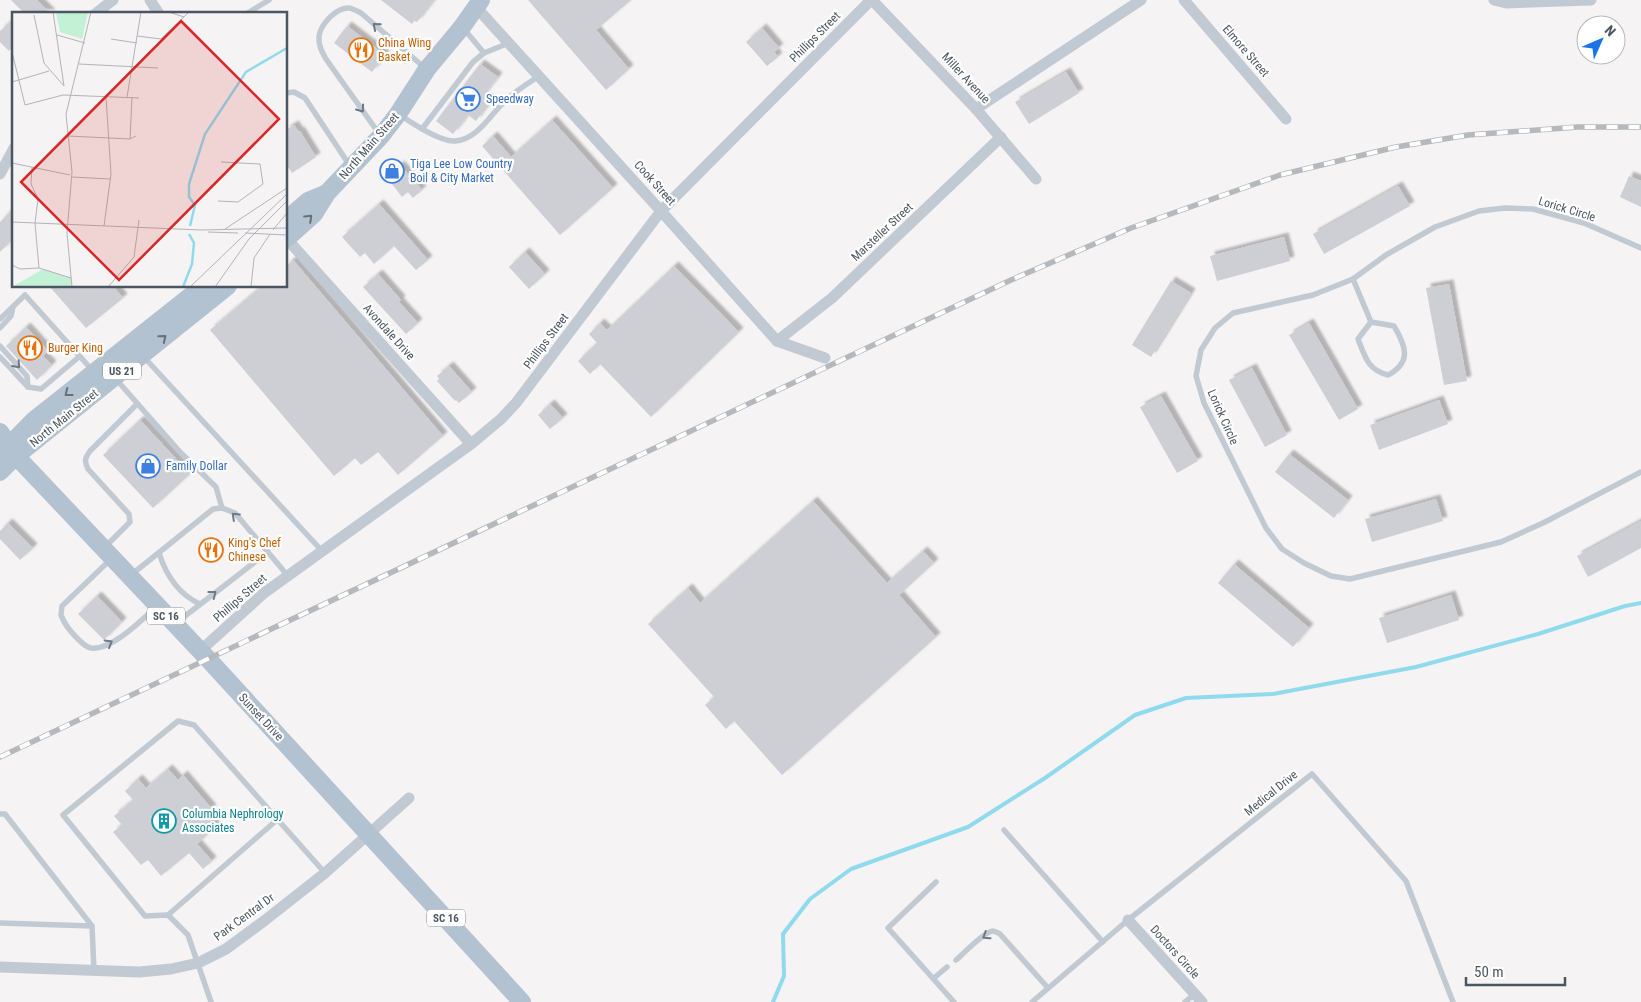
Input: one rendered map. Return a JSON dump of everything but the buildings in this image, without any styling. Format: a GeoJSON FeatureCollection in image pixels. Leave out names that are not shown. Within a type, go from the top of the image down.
{"type":"FeatureCollection","features":[{"type":"Feature","properties":{"kind":"main road","name":"North Main Street"},"geometry":{"type":"LineString","coordinates":[[288,237],[314,214],[327,193],[381,136],[398,114],[426,69],[462,27],[478,3]]}},
{"type":"Feature","properties":{"kind":"main road","name":"North Main Street"},"geometry":{"type":"LineString","coordinates":[[288,216],[308,201],[327,193]]}},
{"type":"Feature","properties":{"kind":"main road","name":"North Main Street"},"geometry":{"type":"LineString","coordinates":[[6,447],[34,420],[200,288]]}},
{"type":"Feature","properties":{"kind":"main road","name":"North Main Street"},"geometry":{"type":"LineString","coordinates":[[6,447],[115,377],[226,288]]}},
{"type":"Feature","properties":{"kind":"main road","name":"US 21"},"geometry":{"type":"LineString","coordinates":[[0,472],[6,447]]}},
{"type":"Feature","properties":{"kind":"main road","name":"Sunset Drive"},"geometry":{"type":"LineString","coordinates":[[6,447],[200,651],[522,1002]]}},
{"type":"Feature","properties":{"kind":"street"},"geometry":{"type":"LineString","coordinates":[[98,12],[113,0]]}},
{"type":"Feature","properties":{"kind":"street"},"geometry":{"type":"LineString","coordinates":[[150,0],[158,12]]}},
{"type":"Feature","properties":{"kind":"street","name":"Miller Avenue"},"geometry":{"type":"LineString","coordinates":[[872,0],[976,109],[1036,179]]}},
{"type":"Feature","properties":{"kind":"street","name":"Phillips Street"},"geometry":{"type":"LineString","coordinates":[[200,651],[264,593],[471,444],[502,418],[516,403],[662,211],[872,0]]}},
{"type":"Feature","properties":{"kind":"street"},"geometry":{"type":"LineString","coordinates":[[976,109],[1141,0]]}},
{"type":"Feature","properties":{"kind":"street","name":"Elmore Street"},"geometry":{"type":"LineString","coordinates":[[1184,0],[1286,119]]}},
{"type":"Feature","properties":{"kind":"street"},"geometry":{"type":"LineString","coordinates":[[1494,0],[1506,3],[1592,0]]}},
{"type":"Feature","properties":{"kind":"street","name":"Cook Street"},"geometry":{"type":"LineString","coordinates":[[478,3],[509,43],[777,341],[825,358]]}},
{"type":"Feature","properties":{"kind":"street","name":"Marsteller Street"},"geometry":{"type":"LineString","coordinates":[[777,341],[832,298],[1001,137]]}},
{"type":"Feature","properties":{"kind":"street"},"geometry":{"type":"LineString","coordinates":[[0,174],[12,152]]}},
{"type":"Feature","properties":{"kind":"street","name":"Avondale Drive"},"geometry":{"type":"LineString","coordinates":[[288,241],[471,444]]}},
{"type":"Feature","properties":{"kind":"street","name":"Park Central Dr"},"geometry":{"type":"LineString","coordinates":[[0,967],[139,972],[172,969],[198,963],[226,949],[264,922],[325,873],[409,798]]}},
{"type":"Feature","properties":{"kind":"street","name":"Doctors Circle"},"geometry":{"type":"LineString","coordinates":[[1128,920],[1198,998]]}},
{"type":"Feature","properties":{"kind":"lane"},"geometry":{"type":"LineString","coordinates":[[249,12],[269,0]]}},
{"type":"Feature","properties":{"kind":"lane"},"geometry":{"type":"LineString","coordinates":[[381,136],[326,59],[320,48],[319,37],[322,28],[333,15],[341,10],[351,8],[361,13],[426,69]]}},
{"type":"Feature","properties":{"kind":"lane"},"geometry":{"type":"LineString","coordinates":[[462,27],[484,52]]}},
{"type":"Feature","properties":{"kind":"lane"},"geometry":{"type":"LineString","coordinates":[[422,129],[473,62],[484,52],[509,43]]}},
{"type":"Feature","properties":{"kind":"lane"},"geometry":{"type":"LineString","coordinates":[[398,114],[436,136],[454,142],[469,137],[482,126],[504,101],[539,76]]}},
{"type":"Feature","properties":{"kind":"lane"},"geometry":{"type":"LineString","coordinates":[[288,93],[294,92],[305,98],[351,168]]}},
{"type":"Feature","properties":{"kind":"lane","name":"Lorick Circle"},"geometry":{"type":"LineString","coordinates":[[1641,248],[1584,223],[1533,209],[1505,208],[1479,211],[1435,228],[1386,256],[1353,279],[1313,295],[1233,314],[1215,328],[1201,350],[1196,376],[1204,403],[1266,528],[1282,550],[1331,576],[1350,580],[1501,542],[1543,523],[1641,472]]}},
{"type":"Feature","properties":{"kind":"lane"},"geometry":{"type":"LineString","coordinates":[[1353,279],[1371,322]]}},
{"type":"Feature","properties":{"kind":"lane"},"geometry":{"type":"LineString","coordinates":[[0,319],[25,295],[94,372]]}},
{"type":"Feature","properties":{"kind":"lane"},"geometry":{"type":"LineString","coordinates":[[0,328],[11,316],[13,307]]}},
{"type":"Feature","properties":{"kind":"lane"},"geometry":{"type":"LineString","coordinates":[[1371,322],[1394,326],[1403,341],[1404,362],[1398,370],[1388,375],[1377,372],[1366,359],[1358,339],[1371,322]]}},
{"type":"Feature","properties":{"kind":"lane"},"geometry":{"type":"LineString","coordinates":[[0,346],[28,376],[28,388]]}},
{"type":"Feature","properties":{"kind":"lane"},"geometry":{"type":"LineString","coordinates":[[142,355],[322,551]]}},
{"type":"Feature","properties":{"kind":"lane"},"geometry":{"type":"LineString","coordinates":[[0,357],[28,388],[42,389],[80,356]]}},
{"type":"Feature","properties":{"kind":"lane"},"geometry":{"type":"LineString","coordinates":[[115,377],[180,452],[216,486],[222,508]]}},
{"type":"Feature","properties":{"kind":"lane"},"geometry":{"type":"LineString","coordinates":[[137,404],[90,451],[84,463],[128,514],[130,522],[108,553],[60,610],[66,626],[83,644],[93,648],[105,646],[131,629],[157,606]]}},
{"type":"Feature","properties":{"kind":"lane"},"geometry":{"type":"LineString","coordinates":[[130,576],[213,509],[222,508],[234,513],[288,576]]}},
{"type":"Feature","properties":{"kind":"lane"},"geometry":{"type":"LineString","coordinates":[[174,624],[268,552]]}},
{"type":"Feature","properties":{"kind":"lane"},"geometry":{"type":"LineString","coordinates":[[159,553],[163,567],[177,588],[188,599],[200,604]]}},
{"type":"Feature","properties":{"kind":"lane"},"geometry":{"type":"LineString","coordinates":[[278,819],[168,915],[145,916],[63,815],[178,721],[194,725],[278,819],[325,873]]}},
{"type":"Feature","properties":{"kind":"lane","name":"Medical Drive"},"geometry":{"type":"LineString","coordinates":[[1032,1002],[1128,920],[1312,774],[1406,881],[1453,1002]]}},
{"type":"Feature","properties":{"kind":"lane"},"geometry":{"type":"LineString","coordinates":[[0,814],[5,814],[92,926],[94,971]]}},
{"type":"Feature","properties":{"kind":"lane"},"geometry":{"type":"LineString","coordinates":[[1004,830],[1102,942]]}},
{"type":"Feature","properties":{"kind":"lane"},"geometry":{"type":"LineString","coordinates":[[936,882],[888,928],[954,1002]]}},
{"type":"Feature","properties":{"kind":"lane"},"geometry":{"type":"LineString","coordinates":[[168,915],[188,935],[211,1002]]}},
{"type":"Feature","properties":{"kind":"lane"},"geometry":{"type":"LineString","coordinates":[[0,924],[92,926]]}},
{"type":"Feature","properties":{"kind":"lane"},"geometry":{"type":"LineString","coordinates":[[956,960],[991,931],[1000,934],[1048,988]]}},
{"type":"Feature","properties":{"kind":"lane"},"geometry":{"type":"LineString","coordinates":[[934,978],[947,967]]}},
{"type":"Feature","properties":{"kind":"lane"},"geometry":{"type":"LineString","coordinates":[[1185,1002],[1198,998]]}},
{"type":"Feature","properties":{"kind":"waterway"},"geometry":{"type":"LineString","coordinates":[[773,1002],[784,976],[783,934],[810,899],[851,869],[968,827],[1045,778],[1135,715],[1186,698],[1273,694],[1416,667],[1538,634],[1625,606],[1641,603]]}},
{"type":"Feature","properties":{"kind":"railway"},"geometry":{"type":"LineString","coordinates":[[0,757],[1011,280],[1131,228],[1280,175],[1396,147],[1468,135],[1578,127],[1641,127]]}},
{"type":"Feature","properties":{"kind":"place","name":"China Wing Basket"},"geometry":{"type":"Point","coordinates":[361,50]}},
{"type":"Feature","properties":{"kind":"place","name":"Speedway"},"geometry":{"type":"Point","coordinates":[468,99]}},
{"type":"Feature","properties":{"kind":"place","name":"Tiga Lee Low Country Boil & City Market"},"geometry":{"type":"Point","coordinates":[392,171]}},
{"type":"Feature","properties":{"kind":"place","name":"Burger King"},"geometry":{"type":"Point","coordinates":[30,348]}},
{"type":"Feature","properties":{"kind":"place","name":"Family Dollar"},"geometry":{"type":"Point","coordinates":[148,466]}},
{"type":"Feature","properties":{"kind":"place","name":"King's Chef Chinese"},"geometry":{"type":"Point","coordinates":[211,550]}},
{"type":"Feature","properties":{"kind":"place","name":"Columbia Nephrology Associates"},"geometry":{"type":"Point","coordinates":[164,821]}}]}
